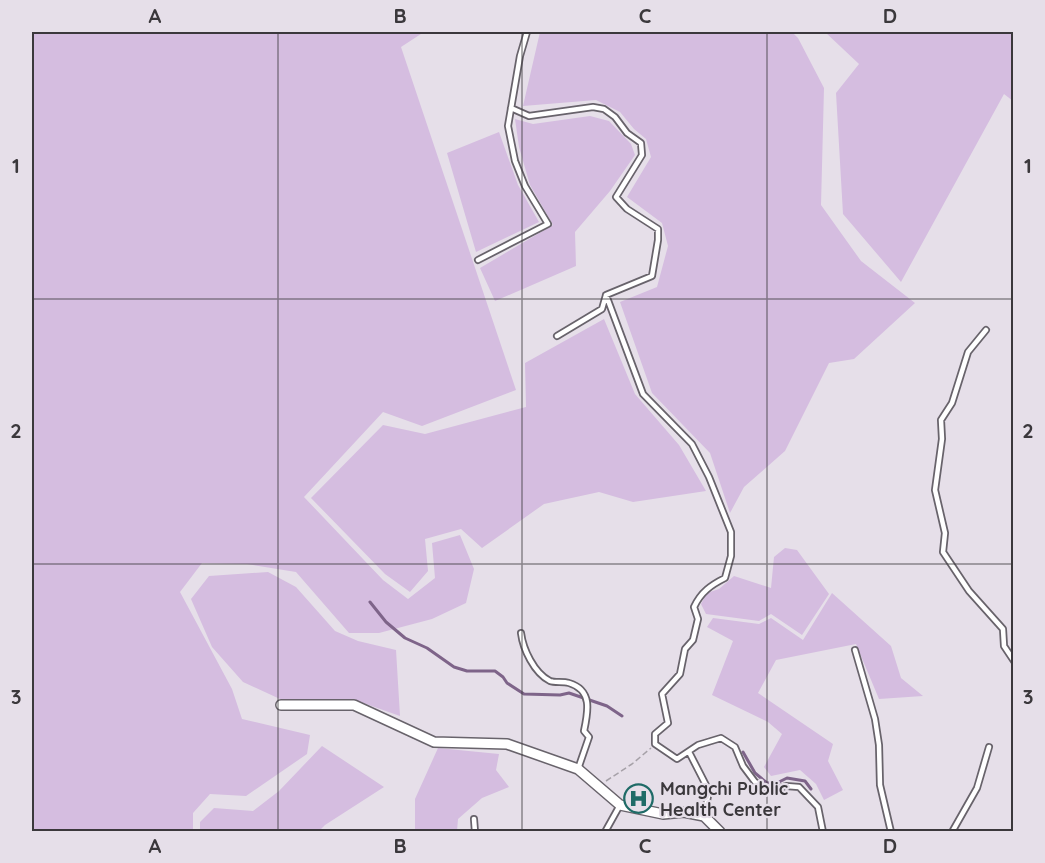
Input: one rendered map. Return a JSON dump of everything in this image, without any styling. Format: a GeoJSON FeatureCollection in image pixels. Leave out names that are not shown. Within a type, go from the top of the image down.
{"type":"FeatureCollection","features":[{"type":"Feature","properties":{"kind":"street"},"geometry":{"type":"LineString","coordinates":[[280,705],[354,705],[434,742],[507,744],[578,769],[620,805],[663,814],[684,812],[704,816],[719,831]]}},
{"type":"Feature","properties":{"kind":"lane"},"geometry":{"type":"LineString","coordinates":[[478,260],[548,224],[525,186],[515,161],[508,126],[520,56],[527,32]]}},
{"type":"Feature","properties":{"kind":"lane"},"geometry":{"type":"LineString","coordinates":[[511,108],[529,116],[593,107],[604,109],[615,117],[627,133],[640,142],[642,155],[616,197],[627,209],[658,229],[652,276],[606,294]]}},
{"type":"Feature","properties":{"kind":"lane"},"geometry":{"type":"LineString","coordinates":[[557,336],[603,309],[606,294]]}},
{"type":"Feature","properties":{"kind":"lane"},"geometry":{"type":"LineString","coordinates":[[606,294],[643,394],[692,444],[709,477],[731,532],[731,556],[725,578],[699,595],[694,607],[698,619],[693,640],[685,649],[680,674],[662,694],[668,723],[655,734],[655,744],[677,759],[698,745],[722,738],[735,747],[742,765],[755,782],[771,791],[786,786],[799,787],[818,807],[823,831]]}},
{"type":"Feature","properties":{"kind":"lane"},"geometry":{"type":"LineString","coordinates":[[986,330],[968,352],[952,403],[940,420],[942,439],[935,490],[945,533],[943,552],[969,591],[1003,629],[1004,646],[1014,661]]}},
{"type":"Feature","properties":{"kind":"lane"},"geometry":{"type":"LineString","coordinates":[[521,633],[523,646],[539,672],[551,681],[569,683],[581,690],[589,705],[584,731],[589,737],[578,769]]}},
{"type":"Feature","properties":{"kind":"lane"},"geometry":{"type":"LineString","coordinates":[[855,650],[875,719],[879,745],[880,785],[891,831]]}},
{"type":"Feature","properties":{"kind":"lane"},"geometry":{"type":"LineString","coordinates":[[952,831],[977,788],[989,747]]}},
{"type":"Feature","properties":{"kind":"lane"},"geometry":{"type":"LineString","coordinates":[[688,752],[709,791],[704,816]]}},
{"type":"Feature","properties":{"kind":"lane"},"geometry":{"type":"LineString","coordinates":[[605,831],[620,805]]}},
{"type":"Feature","properties":{"kind":"lane"},"geometry":{"type":"LineString","coordinates":[[474,819],[475,831]]}},
{"type":"Feature","properties":{"kind":"path"},"geometry":{"type":"LineString","coordinates":[[599,787],[638,760],[655,744]]}},
{"type":"Feature","properties":{"kind":"shaded area"},"geometry":{"type":"Polygon","coordinates":[[[32,32],[424,32],[401,47],[516,390],[422,426],[383,412],[304,497],[383,580],[408,599],[435,578],[432,543],[460,535],[474,569],[466,603],[432,619],[379,633],[349,633],[296,572],[247,564],[202,563],[180,592],[232,689],[242,719],[310,735],[307,754],[246,796],[210,794],[193,813],[193,831],[32,831],[32,32]]]}},
{"type":"Feature","properties":{"kind":"shaded area"},"geometry":{"type":"Polygon","coordinates":[[[540,32],[792,32],[798,38],[824,88],[821,205],[861,261],[915,303],[854,359],[829,363],[785,451],[744,487],[730,513],[710,453],[652,393],[620,302],[657,287],[668,246],[662,223],[627,197],[651,157],[646,139],[620,112],[596,100],[523,106],[540,32]]]}},
{"type":"Feature","properties":{"kind":"shaded area"},"geometry":{"type":"Polygon","coordinates":[[[825,32],[1013,32],[1013,101],[1004,94],[901,282],[843,214],[836,93],[859,64],[825,32]]]}},
{"type":"Feature","properties":{"kind":"shaded area"},"geometry":{"type":"Polygon","coordinates":[[[590,116],[609,121],[631,144],[635,155],[610,191],[575,232],[576,266],[495,301],[480,268],[553,225],[530,185],[519,147],[515,119],[533,124],[590,116]]]}},
{"type":"Feature","properties":{"kind":"shaded area"},"geometry":{"type":"Polygon","coordinates":[[[499,132],[518,185],[539,222],[476,252],[447,153],[499,132]]]}},
{"type":"Feature","properties":{"kind":"shaded area"},"geometry":{"type":"Polygon","coordinates":[[[604,319],[635,394],[679,445],[706,491],[633,502],[599,492],[544,504],[482,548],[461,529],[425,539],[428,571],[410,592],[385,574],[311,498],[383,425],[425,434],[526,407],[525,363],[604,319]]]}},
{"type":"Feature","properties":{"kind":"shaded area"},"geometry":{"type":"Polygon","coordinates":[[[785,548],[797,550],[829,594],[802,635],[771,614],[759,621],[706,614],[701,604],[707,593],[719,589],[734,576],[771,588],[774,557],[785,548]]]}},
{"type":"Feature","properties":{"kind":"shaded area"},"geometry":{"type":"Polygon","coordinates":[[[268,572],[296,587],[335,631],[358,641],[396,650],[400,716],[352,699],[280,699],[243,682],[212,647],[191,599],[209,576],[268,572]]]}},
{"type":"Feature","properties":{"kind":"shaded area"},"geometry":{"type":"Polygon","coordinates":[[[832,593],[891,646],[901,678],[923,696],[879,699],[856,644],[776,660],[758,693],[833,744],[828,761],[843,790],[824,800],[816,784],[800,770],[771,776],[764,767],[782,734],[768,722],[712,695],[733,641],[707,627],[713,618],[759,624],[771,618],[803,640],[832,593]]]}},
{"type":"Feature","properties":{"kind":"shaded area"},"geometry":{"type":"Polygon","coordinates":[[[322,746],[384,787],[319,831],[200,831],[200,822],[214,808],[253,811],[279,791],[322,746]]]}},
{"type":"Feature","properties":{"kind":"shaded area"},"geometry":{"type":"Polygon","coordinates":[[[438,748],[499,754],[496,770],[509,787],[482,798],[458,819],[457,831],[415,831],[415,799],[438,748]]]}},
{"type":"Feature","properties":{"kind":"waterway"},"geometry":{"type":"LineString","coordinates":[[370,602],[386,622],[405,638],[427,648],[454,667],[467,671],[495,671],[507,683],[524,694],[569,693],[607,706],[622,716]]}},
{"type":"Feature","properties":{"kind":"waterway"},"geometry":{"type":"LineString","coordinates":[[743,752],[755,773],[767,783],[777,783],[787,778],[805,781],[811,789]]}},
{"type":"Feature","properties":{"kind":"place","name":"Mangchi Public Health Center"},"geometry":{"type":"Point","coordinates":[639,798]}}]}
